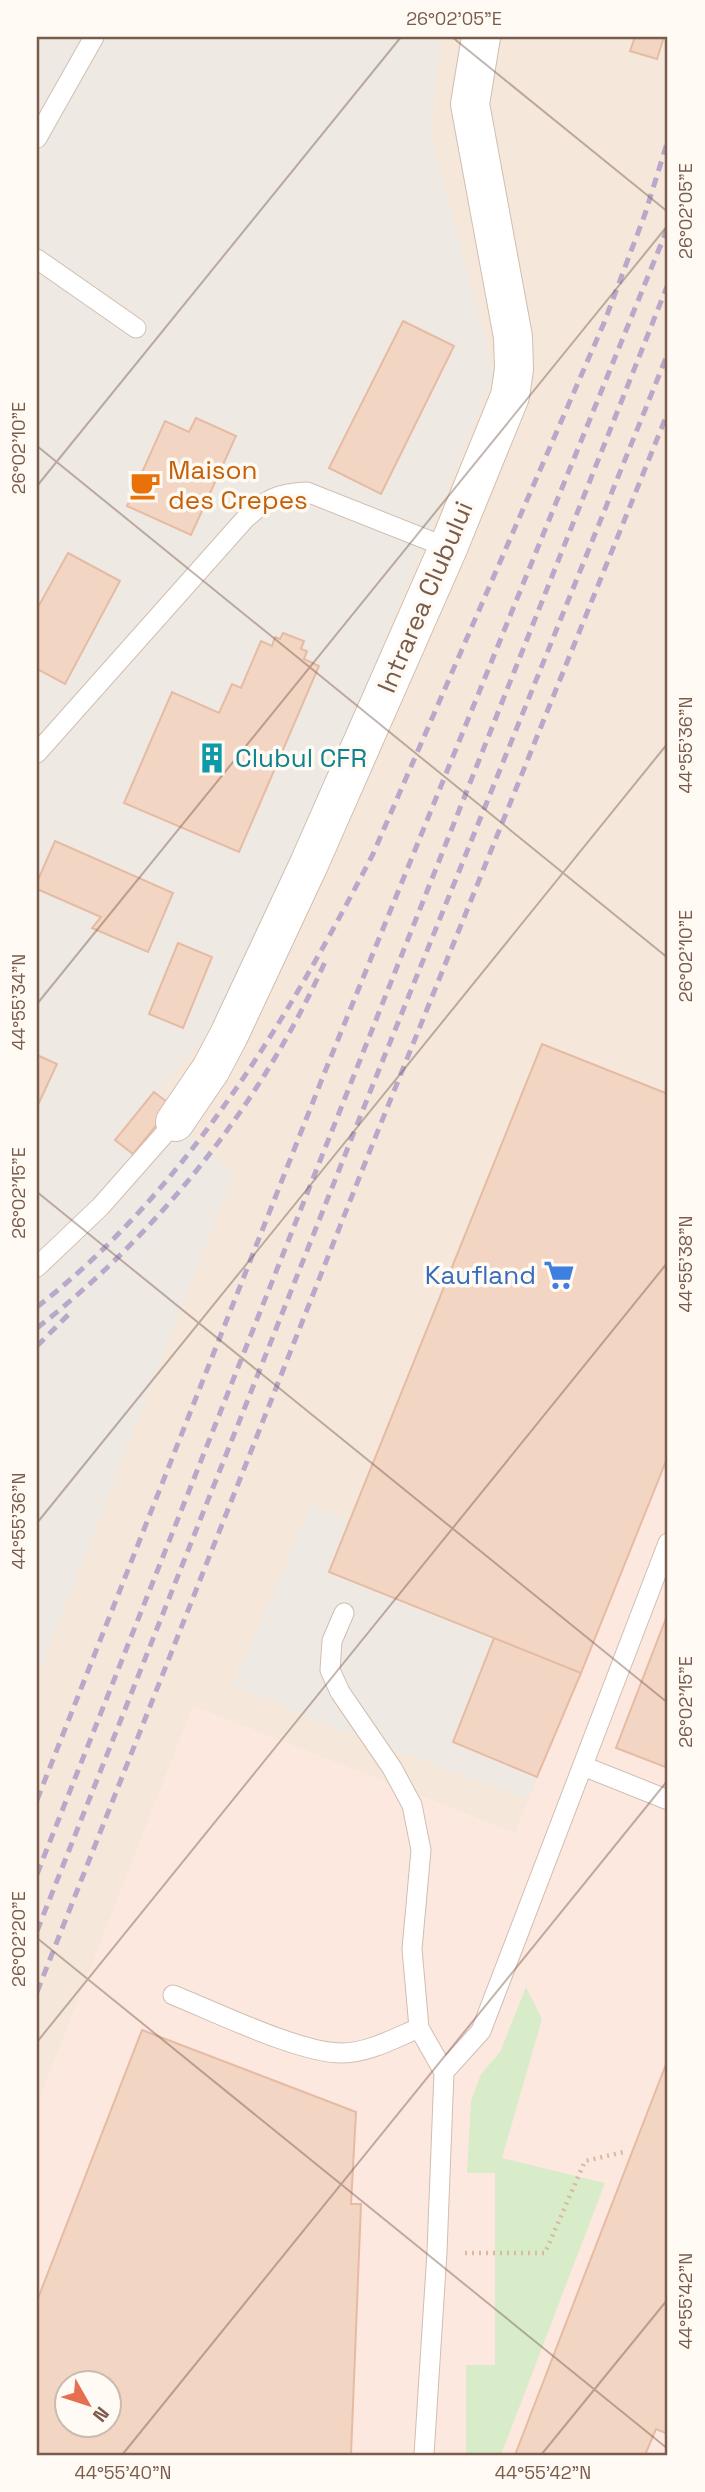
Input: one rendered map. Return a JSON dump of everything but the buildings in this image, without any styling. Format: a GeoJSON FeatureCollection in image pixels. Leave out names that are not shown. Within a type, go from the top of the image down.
{"type":"FeatureCollection","features":[{"type":"Feature","properties":{"kind":"street","name":"Intrarea Clubului"},"geometry":{"type":"LineString","coordinates":[[175,1122],[211,1069],[229,1035],[309,864],[510,396],[514,369],[510,309],[471,104],[481,37]]}},
{"type":"Feature","properties":{"kind":"lane"},"geometry":{"type":"LineString","coordinates":[[37,138],[94,37]]}},
{"type":"Feature","properties":{"kind":"lane"},"geometry":{"type":"LineString","coordinates":[[37,259],[136,328]]}},
{"type":"Feature","properties":{"kind":"lane"},"geometry":{"type":"LineString","coordinates":[[37,753],[245,519],[261,504],[283,493],[307,492],[447,548]]}},
{"type":"Feature","properties":{"kind":"lane"},"geometry":{"type":"LineString","coordinates":[[37,1267],[101,1206],[175,1122]]}},
{"type":"Feature","properties":{"kind":"lane"},"geometry":{"type":"LineString","coordinates":[[444,2072],[481,2031],[668,1543]]}},
{"type":"Feature","properties":{"kind":"lane"},"geometry":{"type":"LineString","coordinates":[[344,1613],[332,1641],[330,1670],[340,1692],[392,1768],[412,1805],[421,1850],[412,1949],[419,2028],[444,2072],[437,2252],[424,2455]]}},
{"type":"Feature","properties":{"kind":"lane"},"geometry":{"type":"LineString","coordinates":[[583,1766],[668,1800]]}},
{"type":"Feature","properties":{"kind":"lane"},"geometry":{"type":"LineString","coordinates":[[173,1995],[314,2050],[344,2053],[369,2048],[419,2028]]}},
{"type":"Feature","properties":{"kind":"path"},"geometry":{"type":"LineString","coordinates":[[668,1067],[668,1074]]}},
{"type":"Feature","properties":{"kind":"path"},"geometry":{"type":"LineString","coordinates":[[437,2252],[545,2253],[585,2161],[624,2152]]}},
{"type":"Feature","properties":{"kind":"shaded area"},"geometry":{"type":"Polygon","coordinates":[[[37,37],[668,37],[668,2455],[37,2455],[37,37]]]}},
{"type":"Feature","properties":{"kind":"shaded area"},"geometry":{"type":"Polygon","coordinates":[[[37,37],[440,37],[431,132],[494,373],[240,997],[158,1091],[175,1106],[168,1116],[234,1172],[37,1679],[37,37]]]}},
{"type":"Feature","properties":{"kind":"shaded area"},"geometry":{"type":"Polygon","coordinates":[[[668,1457],[668,2455],[37,2455],[37,2105],[193,1706],[515,1833],[668,1457]]]}},
{"type":"Feature","properties":{"kind":"shaded area"},"geometry":{"type":"Polygon","coordinates":[[[311,1506],[350,1520],[494,1638],[453,1742],[537,1777],[527,1799],[338,1729],[233,1685],[311,1506]]]}},
{"type":"Feature","properties":{"kind":"green space"},"geometry":{"type":"Polygon","coordinates":[[[526,1987],[542,2019],[502,2158],[605,2183],[501,2455],[466,2455],[466,2365],[495,2365],[495,2173],[467,2173],[471,2101],[481,2074],[500,2052],[526,1987]]]}},
{"type":"Feature","properties":{"kind":"railway"},"geometry":{"type":"LineString","coordinates":[[37,1307],[91,1261],[141,1210],[187,1156],[268,1039],[340,916],[373,854],[604,323],[645,214],[668,140]]}},
{"type":"Feature","properties":{"kind":"railway"},"geometry":{"type":"LineString","coordinates":[[37,1800],[324,1074],[668,227]]}},
{"type":"Feature","properties":{"kind":"railway"},"geometry":{"type":"LineString","coordinates":[[37,1874],[668,284]]}},
{"type":"Feature","properties":{"kind":"railway"},"geometry":{"type":"LineString","coordinates":[[37,1931],[368,1097],[668,353]]}},
{"type":"Feature","properties":{"kind":"railway"},"geometry":{"type":"LineString","coordinates":[[37,1992],[369,1153],[668,412]]}},
{"type":"Feature","properties":{"kind":"railway"},"geometry":{"type":"LineString","coordinates":[[37,1328],[82,1291],[124,1251],[203,1163],[270,1066],[325,962]]}},
{"type":"Feature","properties":{"kind":"railway"},"geometry":{"type":"LineString","coordinates":[[37,1346],[73,1310]]}},
{"type":"Feature","properties":{"kind":"place","name":"Maison des Crepes"},"geometry":{"type":"Point","coordinates":[145,485]}},
{"type":"Feature","properties":{"kind":"place","name":"Clubul CFR"},"geometry":{"type":"Point","coordinates":[212,758]}},
{"type":"Feature","properties":{"kind":"place","name":"Kaufland"},"geometry":{"type":"Point","coordinates":[559,1275]}}]}
